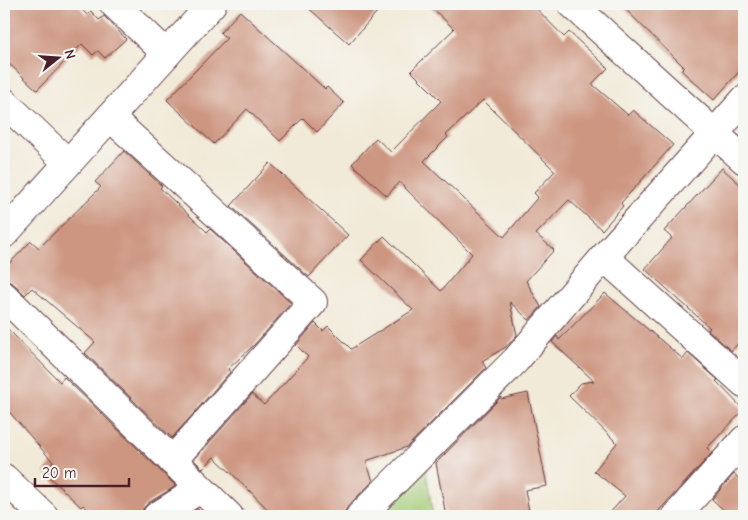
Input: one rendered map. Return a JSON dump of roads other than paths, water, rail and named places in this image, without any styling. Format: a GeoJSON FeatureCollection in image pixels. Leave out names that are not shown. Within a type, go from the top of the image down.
{"type":"FeatureCollection","features":[{"type":"Feature","properties":{"kind":"street"},"geometry":{"type":"LineString","coordinates":[[114,4],[167,54]]}},
{"type":"Feature","properties":{"kind":"street"},"geometry":{"type":"LineString","coordinates":[[4,234],[212,4]]}},
{"type":"Feature","properties":{"kind":"street"},"geometry":{"type":"LineString","coordinates":[[572,4],[744,160]]}},
{"type":"Feature","properties":{"kind":"street"},"geometry":{"type":"LineString","coordinates":[[360,516],[516,360],[744,100]]}},
{"type":"Feature","properties":{"kind":"street"},"geometry":{"type":"LineString","coordinates":[[4,102],[68,163]]}},
{"type":"Feature","properties":{"kind":"street"},"geometry":{"type":"LineString","coordinates":[[110,117],[313,302],[172,461]]}},
{"type":"Feature","properties":{"kind":"street"},"geometry":{"type":"LineString","coordinates":[[604,258],[744,383]]}},
{"type":"Feature","properties":{"kind":"street"},"geometry":{"type":"LineString","coordinates":[[4,296],[229,516]]}},
{"type":"Feature","properties":{"kind":"street"},"geometry":{"type":"LineString","coordinates":[[676,516],[744,440]]}},
{"type":"Feature","properties":{"kind":"street"},"geometry":{"type":"LineString","coordinates":[[4,478],[44,516]]}},
{"type":"Feature","properties":{"kind":"street"},"geometry":{"type":"LineString","coordinates":[[157,516],[200,489]]}}]}
